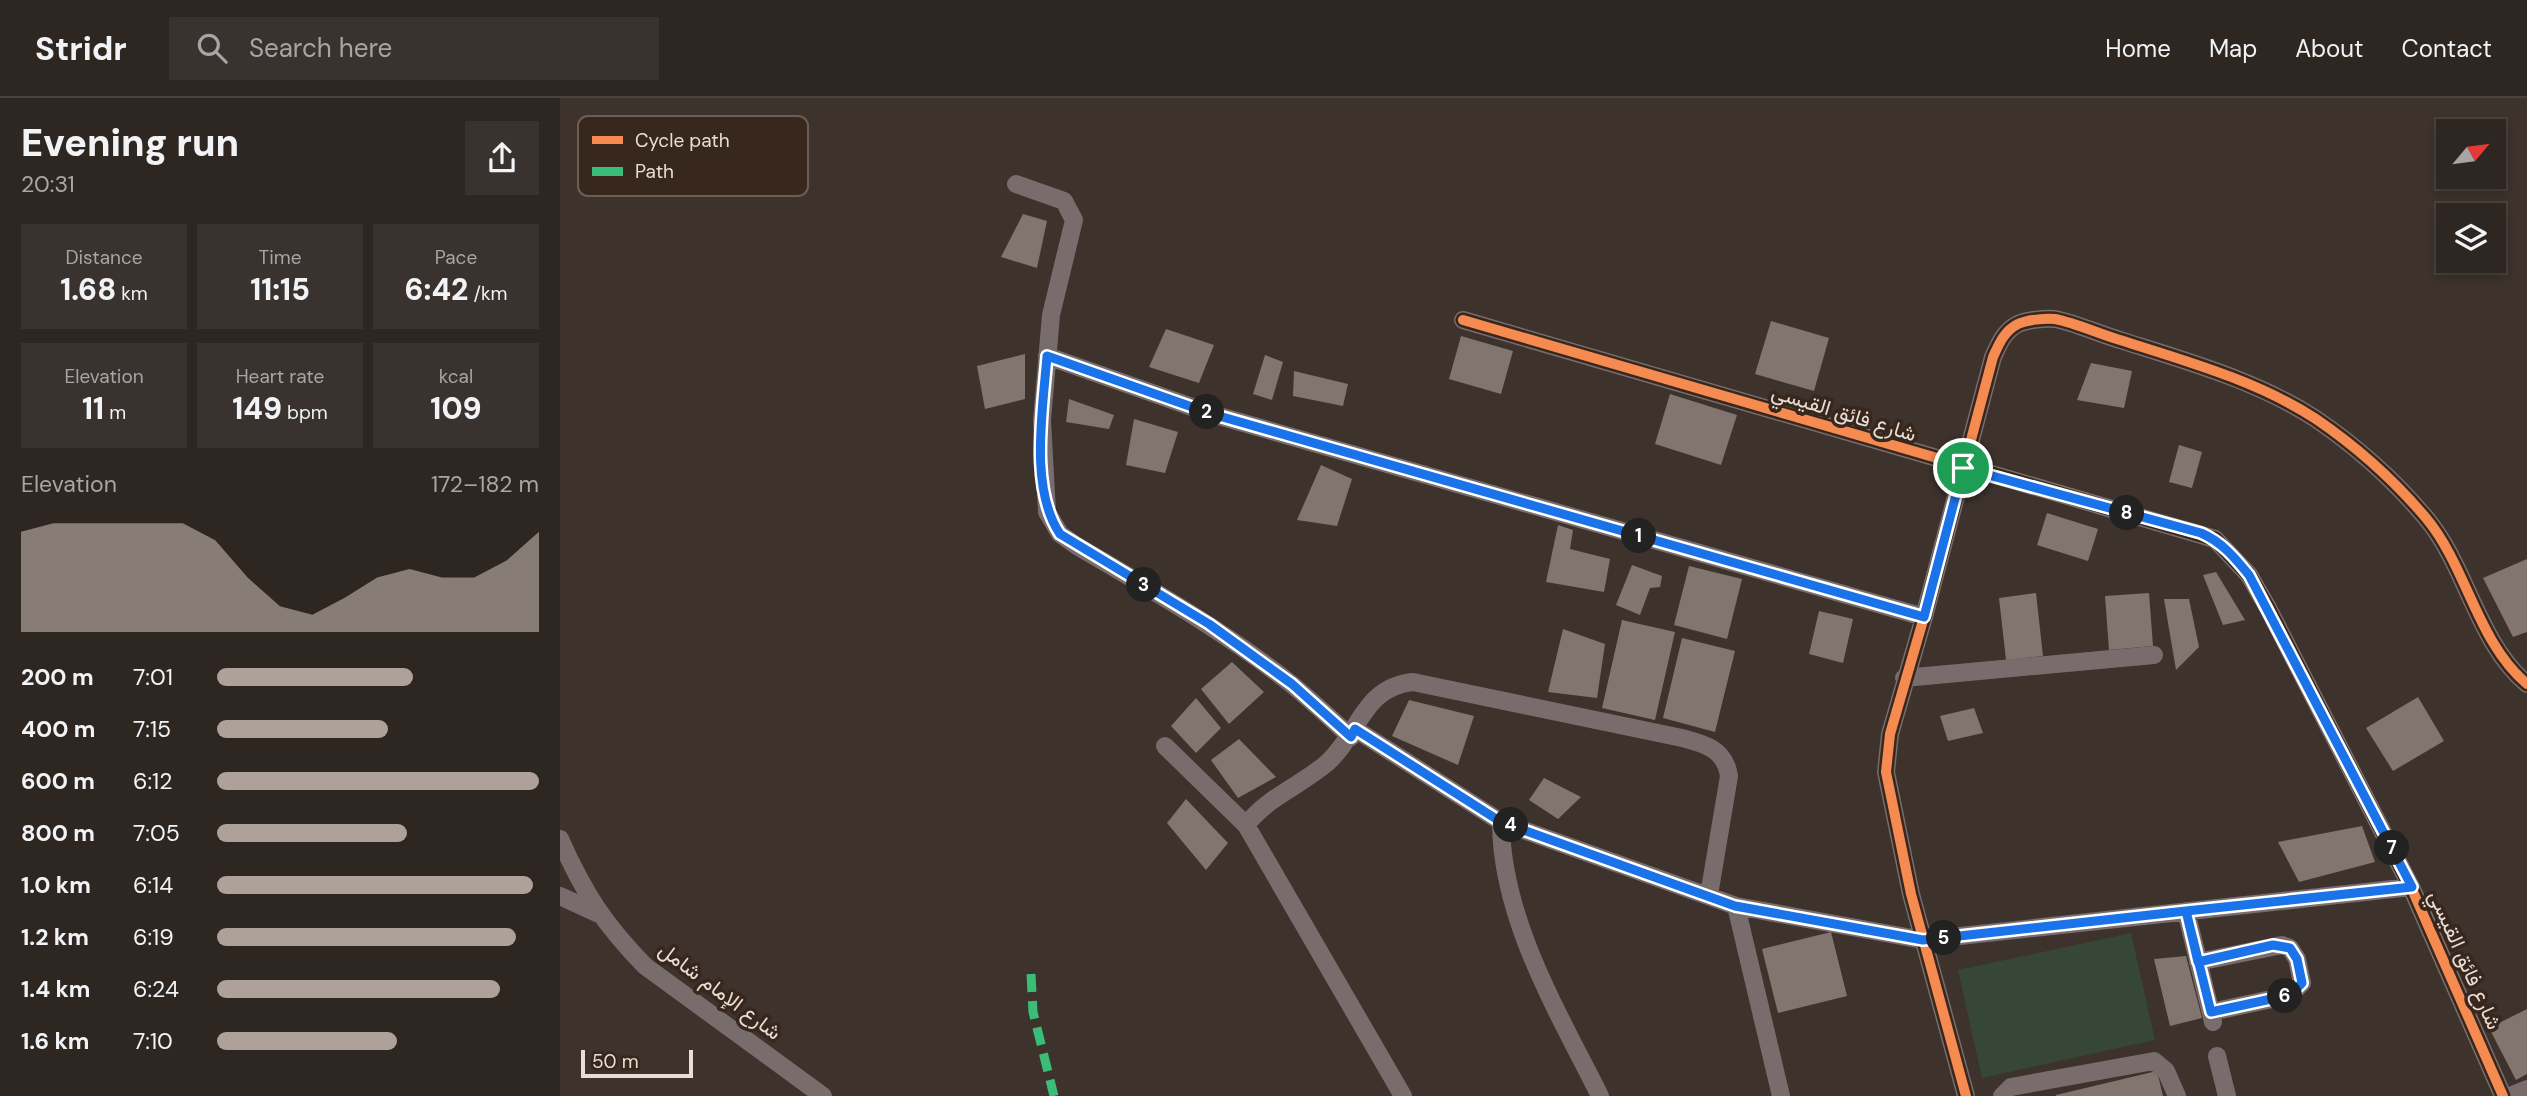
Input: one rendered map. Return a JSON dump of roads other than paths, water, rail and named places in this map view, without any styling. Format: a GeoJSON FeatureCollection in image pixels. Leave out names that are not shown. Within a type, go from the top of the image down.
{"type":"FeatureCollection","features":[{"type":"Feature","properties":{"kind":"street"},"geometry":{"type":"LineString","coordinates":[[1016,184],[1064,201],[1074,220],[1051,316],[1042,420],[1043,497],[1046,512],[1060,534],[1209,624],[1292,684],[1353,733],[1501,822],[1735,906],[1923,940],[2412,887]]}},
{"type":"Feature","properties":{"kind":"street"},"geometry":{"type":"LineString","coordinates":[[1966,1096],[1923,940],[1892,813],[1886,772],[1890,734],[1904,678],[1924,617],[1993,357],[2003,336],[2018,324],[2054,319],[2210,371],[2274,396],[2315,419],[2392,480],[2428,520],[2455,562],[2498,649],[2515,673],[2527,684]]}},
{"type":"Feature","properties":{"kind":"street","name":"شارع فائق القيسي"},"geometry":{"type":"LineString","coordinates":[[1463,320],[1963,468],[2215,539],[2249,575],[2268,608],[2412,887],[2503,1096]]}},
{"type":"Feature","properties":{"kind":"street"},"geometry":{"type":"LineString","coordinates":[[1047,356],[1212,414],[1924,617]]}},
{"type":"Feature","properties":{"kind":"street"},"geometry":{"type":"LineString","coordinates":[[1904,678],[2154,655]]}},
{"type":"Feature","properties":{"kind":"street"},"geometry":{"type":"LineString","coordinates":[[1246,825],[1266,802],[1328,762],[1353,733],[1368,705],[1385,688],[1413,681],[1704,744],[1722,755],[1729,776],[1709,895]]}},
{"type":"Feature","properties":{"kind":"street"},"geometry":{"type":"LineString","coordinates":[[1164,746],[1246,825],[1403,1096]]}},
{"type":"Feature","properties":{"kind":"street"},"geometry":{"type":"LineString","coordinates":[[1501,822],[1506,877],[1525,936],[1600,1096]]}},
{"type":"Feature","properties":{"kind":"street"},"geometry":{"type":"LineString","coordinates":[[560,839],[586,896],[598,914]]}},
{"type":"Feature","properties":{"kind":"street"},"geometry":{"type":"LineString","coordinates":[[560,896],[598,914]]}},
{"type":"Feature","properties":{"kind":"street"},"geometry":{"type":"LineString","coordinates":[[1735,906],[1781,1096]]}},
{"type":"Feature","properties":{"kind":"street"},"geometry":{"type":"LineString","coordinates":[[2186,911],[2198,962],[2212,1017],[2290,995],[2302,983],[2301,972],[2290,948],[2282,945],[2198,962]]}},
{"type":"Feature","properties":{"kind":"street","name":"شارع الإمام شامل"},"geometry":{"type":"LineString","coordinates":[[598,914],[645,966],[823,1096]]}},
{"type":"Feature","properties":{"kind":"street"},"geometry":{"type":"LineString","coordinates":[[2217,1056],[2227,1096]]}},
{"type":"Feature","properties":{"kind":"street"},"geometry":{"type":"LineString","coordinates":[[2001,1096],[2011,1087],[2140,1061],[2154,1061],[2166,1071],[2177,1096]]}},
{"type":"Feature","properties":{"kind":"street"},"geometry":{"type":"LineString","coordinates":[[2510,1096],[2527,1089]]}}]}
